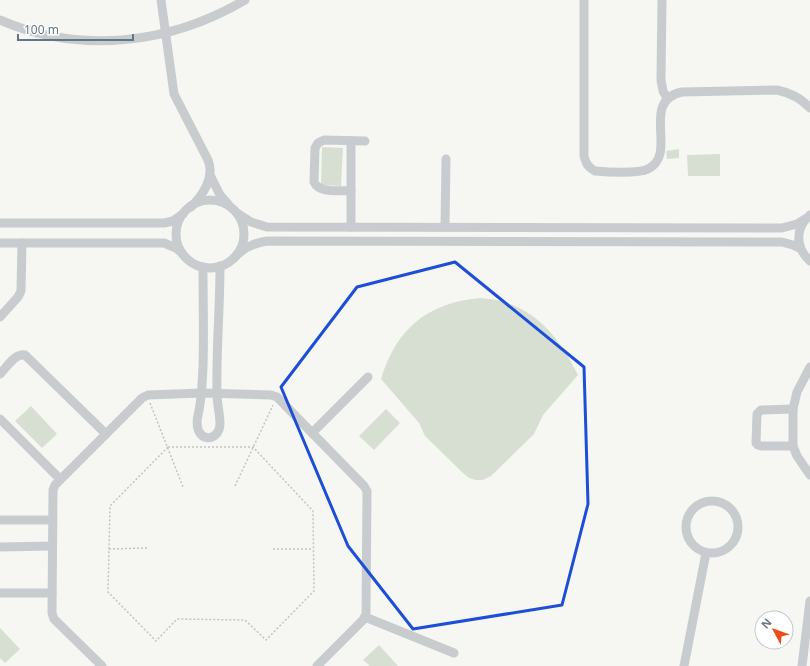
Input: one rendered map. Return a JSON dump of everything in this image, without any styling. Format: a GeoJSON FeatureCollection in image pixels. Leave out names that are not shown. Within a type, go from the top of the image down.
{"type":"FeatureCollection","features":[{"type":"Feature","properties":{"kind":"street"},"geometry":{"type":"LineString","coordinates":[[161,0],[174,94],[208,160],[210,167],[210,175],[202,193],[179,220],[177,238],[183,254]]}},
{"type":"Feature","properties":{"kind":"street"},"geometry":{"type":"LineString","coordinates":[[0,20],[40,33],[76,39],[112,41],[148,37],[188,27],[216,16],[245,0]]}},
{"type":"Feature","properties":{"kind":"street"},"geometry":{"type":"LineString","coordinates":[[584,0],[584,156],[585,162],[589,168],[595,171],[639,171],[647,169],[653,165],[660,148],[660,113],[662,104],[667,98],[674,94],[682,92],[777,90],[790,93],[804,101],[810,108]]}},
{"type":"Feature","properties":{"kind":"street"},"geometry":{"type":"LineString","coordinates":[[662,0],[661,80],[663,91],[667,98]]}},
{"type":"Feature","properties":{"kind":"street"},"geometry":{"type":"LineString","coordinates":[[351,191],[323,190],[316,187],[314,182],[315,148],[318,143],[324,140],[365,141]]}},
{"type":"Feature","properties":{"kind":"street"},"geometry":{"type":"LineString","coordinates":[[351,141],[351,227]]}},
{"type":"Feature","properties":{"kind":"street"},"geometry":{"type":"LineString","coordinates":[[445,227],[446,159]]}},
{"type":"Feature","properties":{"kind":"street"},"geometry":{"type":"LineString","coordinates":[[210,175],[220,195],[235,211],[242,224],[244,236],[241,248],[234,258]]}},
{"type":"Feature","properties":{"kind":"street"},"geometry":{"type":"LineString","coordinates":[[0,223],[164,223],[173,221],[199,202],[208,200],[225,204],[251,222],[267,227],[782,228],[797,224],[808,217]]}},
{"type":"Feature","properties":{"kind":"street"},"geometry":{"type":"LineString","coordinates":[[808,217],[801,225],[798,233],[798,240],[800,248],[810,261]]}},
{"type":"Feature","properties":{"kind":"street"},"geometry":{"type":"LineString","coordinates":[[0,243],[164,243],[176,248],[196,264],[212,268],[227,263],[247,247],[267,241],[782,242],[800,248]]}},
{"type":"Feature","properties":{"kind":"street"},"geometry":{"type":"LineString","coordinates":[[0,316],[13,303],[21,291],[22,243]]}},
{"type":"Feature","properties":{"kind":"street"},"geometry":{"type":"LineString","coordinates":[[204,267],[204,344],[202,394],[197,427],[199,433],[203,437],[209,438],[217,433],[219,428],[217,344],[220,302],[220,266]]}},
{"type":"Feature","properties":{"kind":"street"},"geometry":{"type":"LineString","coordinates":[[204,344],[217,344]]}},
{"type":"Feature","properties":{"kind":"street"},"geometry":{"type":"LineString","coordinates":[[0,374],[17,356],[22,354],[25,355],[106,434]]}},
{"type":"Feature","properties":{"kind":"street"},"geometry":{"type":"LineString","coordinates":[[810,367],[797,392],[793,409],[794,446],[797,456],[810,475]]}},
{"type":"Feature","properties":{"kind":"street"},"geometry":{"type":"LineString","coordinates":[[312,433],[368,377]]}},
{"type":"Feature","properties":{"kind":"street"},"geometry":{"type":"LineString","coordinates":[[102,666],[54,619],[52,613],[52,520],[53,490],[55,485],[142,398],[148,395],[217,394],[271,395],[277,398],[364,486],[367,491],[366,614],[365,617],[317,666]]}},
{"type":"Feature","properties":{"kind":"street"},"geometry":{"type":"LineString","coordinates":[[793,409],[758,411],[756,443],[761,446],[794,446]]}},
{"type":"Feature","properties":{"kind":"street"},"geometry":{"type":"LineString","coordinates":[[0,419],[60,479]]}},
{"type":"Feature","properties":{"kind":"street"},"geometry":{"type":"LineString","coordinates":[[713,501],[722,503],[734,514],[738,531],[730,546],[723,551],[706,553],[698,550],[691,544],[687,537],[685,528],[687,520],[691,512],[704,502],[713,501]]}},
{"type":"Feature","properties":{"kind":"street"},"geometry":{"type":"LineString","coordinates":[[0,520],[52,520]]}},
{"type":"Feature","properties":{"kind":"street"},"geometry":{"type":"LineString","coordinates":[[0,547],[52,546]]}},
{"type":"Feature","properties":{"kind":"street"},"geometry":{"type":"LineString","coordinates":[[684,666],[706,553]]}},
{"type":"Feature","properties":{"kind":"street"},"geometry":{"type":"LineString","coordinates":[[0,593],[52,593]]}},
{"type":"Feature","properties":{"kind":"street"},"geometry":{"type":"LineString","coordinates":[[802,666],[810,601]]}},
{"type":"Feature","properties":{"kind":"street"},"geometry":{"type":"LineString","coordinates":[[365,617],[454,653]]}},
{"type":"Feature","properties":{"kind":"path"},"geometry":{"type":"LineString","coordinates":[[148,395],[183,487]]}},
{"type":"Feature","properties":{"kind":"path"},"geometry":{"type":"LineString","coordinates":[[234,486],[277,398]]}},
{"type":"Feature","properties":{"kind":"path"},"geometry":{"type":"LineString","coordinates":[[168,447],[253,448],[313,511],[314,591],[266,640],[245,620],[177,619],[156,641],[108,592],[110,506],[168,447]]}},
{"type":"Feature","properties":{"kind":"path"},"geometry":{"type":"LineString","coordinates":[[109,549],[147,548]]}},
{"type":"Feature","properties":{"kind":"path"},"geometry":{"type":"LineString","coordinates":[[273,549],[313,549]]}},
{"type":"Feature","properties":{"kind":"highlighted area"},"geometry":{"type":"Polygon","coordinates":[[[455,262],[584,367],[588,504],[562,605],[413,629],[348,546],[281,387],[357,287],[455,262]]]}},
{"type":"Feature","properties":{"kind":"shaded area"},"geometry":{"type":"Polygon","coordinates":[[[322,147],[343,148],[341,186],[321,185],[322,147]]]}},
{"type":"Feature","properties":{"kind":"shaded area"},"geometry":{"type":"Polygon","coordinates":[[[679,149],[679,158],[667,159],[666,151],[679,149]]]}},
{"type":"Feature","properties":{"kind":"shaded area"},"geometry":{"type":"Polygon","coordinates":[[[720,154],[720,176],[688,176],[687,155],[720,154]]]}},
{"type":"Feature","properties":{"kind":"shaded area"},"geometry":{"type":"Polygon","coordinates":[[[480,298],[498,300],[513,305],[540,322],[561,346],[578,375],[543,415],[534,434],[491,476],[483,480],[476,480],[469,478],[462,472],[425,436],[419,423],[381,379],[387,361],[395,346],[416,322],[429,313],[444,306],[480,298]]]}},
{"type":"Feature","properties":{"kind":"shaded area"},"geometry":{"type":"Polygon","coordinates":[[[31,406],[57,434],[42,448],[15,421],[31,406]]]}},
{"type":"Feature","properties":{"kind":"shaded area"},"geometry":{"type":"Polygon","coordinates":[[[386,409],[400,423],[374,450],[359,436],[386,409]]]}},
{"type":"Feature","properties":{"kind":"shaded area"},"geometry":{"type":"Polygon","coordinates":[[[0,628],[20,649],[5,663],[0,658],[0,628]]]}},
{"type":"Feature","properties":{"kind":"shaded area"},"geometry":{"type":"Polygon","coordinates":[[[379,645],[398,666],[370,666],[363,660],[379,645]]]}}]}
